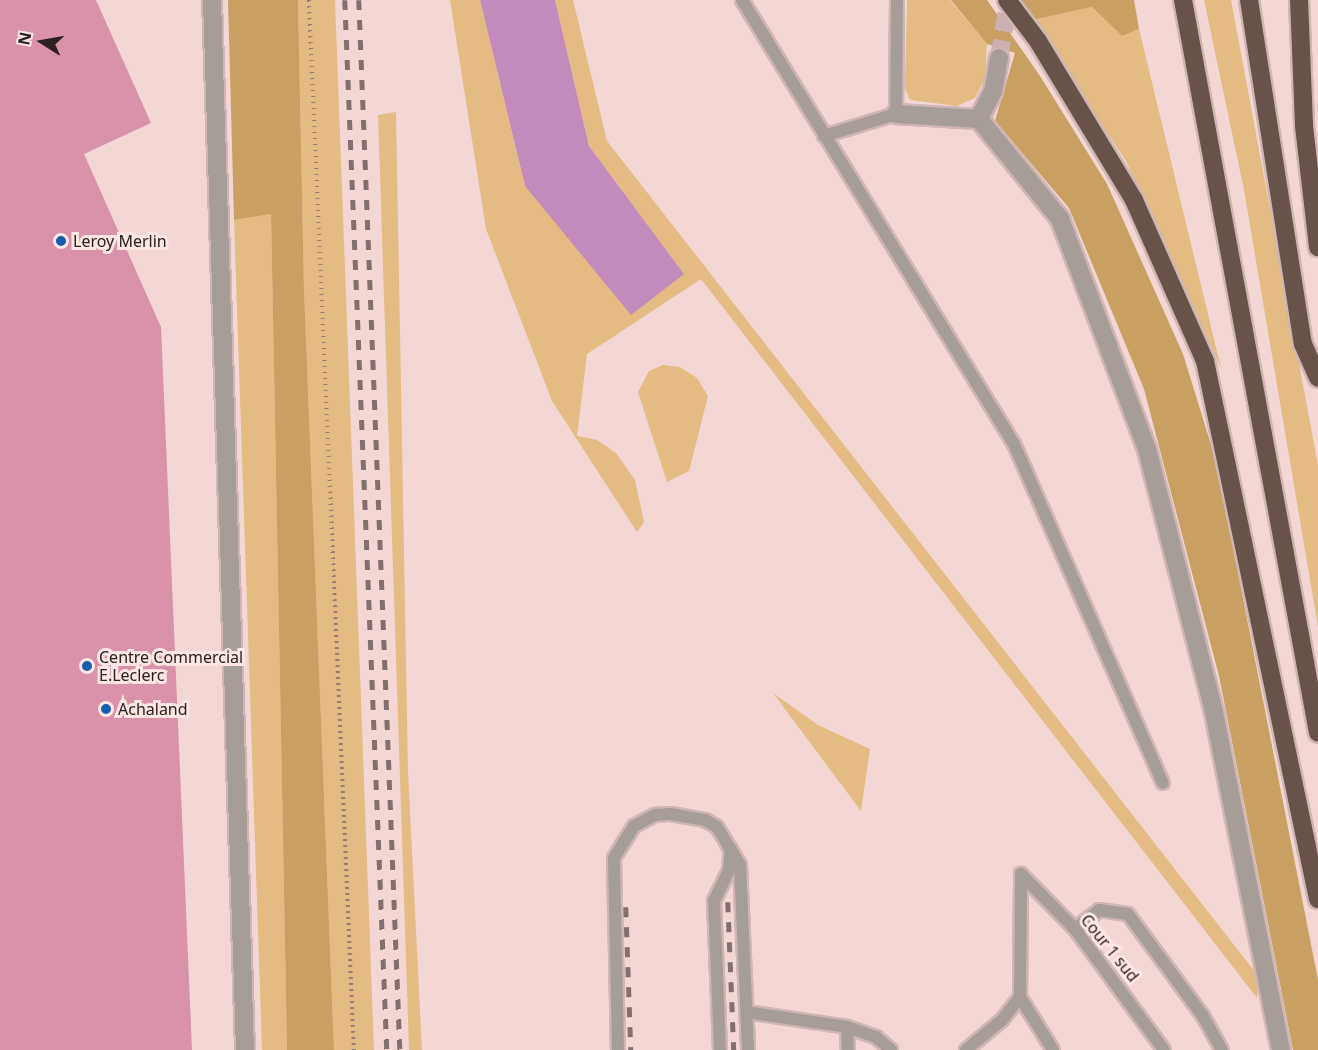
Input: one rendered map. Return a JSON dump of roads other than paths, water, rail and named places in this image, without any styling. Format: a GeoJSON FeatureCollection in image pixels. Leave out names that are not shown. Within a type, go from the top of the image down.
{"type":"FeatureCollection","features":[{"type":"Feature","properties":{"kind":"highway"},"geometry":{"type":"LineString","coordinates":[[1007,0],[1038,41],[1134,200],[1205,361],[1318,899]]}},
{"type":"Feature","properties":{"kind":"highway"},"geometry":{"type":"LineString","coordinates":[[1183,0],[1318,733]]}},
{"type":"Feature","properties":{"kind":"highway"},"geometry":{"type":"LineString","coordinates":[[1249,0],[1303,344],[1318,378]]}},
{"type":"Feature","properties":{"kind":"highway"},"geometry":{"type":"LineString","coordinates":[[1299,0],[1304,126],[1318,247]]}},
{"type":"Feature","properties":{"kind":"street"},"geometry":{"type":"LineString","coordinates":[[212,0],[245,1050]]}},
{"type":"Feature","properties":{"kind":"street"},"geometry":{"type":"LineString","coordinates":[[979,119],[993,91],[999,58]]}},
{"type":"Feature","properties":{"kind":"street"},"geometry":{"type":"LineString","coordinates":[[896,114],[979,119],[1060,219],[1147,449],[1214,712],[1281,1050]]}},
{"type":"Feature","properties":{"kind":"lane"},"geometry":{"type":"LineString","coordinates":[[742,0],[1014,444],[1163,783]]}},
{"type":"Feature","properties":{"kind":"lane"},"geometry":{"type":"LineString","coordinates":[[824,136],[896,114],[897,0]]}},
{"type":"Feature","properties":{"kind":"lane"},"geometry":{"type":"LineString","coordinates":[[618,1050],[611,887],[619,846],[643,820],[671,814],[705,820],[727,837],[740,865],[748,1050]]}},
{"type":"Feature","properties":{"kind":"lane"},"geometry":{"type":"LineString","coordinates":[[720,1050],[714,901],[732,862],[727,837]]}},
{"type":"Feature","properties":{"kind":"lane","name":"Cour 1 sud"},"geometry":{"type":"LineString","coordinates":[[1020,997],[1021,874],[1075,929],[1164,1050]]}},
{"type":"Feature","properties":{"kind":"lane"},"geometry":{"type":"LineString","coordinates":[[1075,929],[1099,910],[1114,909],[1128,914],[1193,1001],[1222,1050]]}},
{"type":"Feature","properties":{"kind":"lane"},"geometry":{"type":"LineString","coordinates":[[966,1050],[1002,1020],[1020,997],[1053,1050]]}},
{"type":"Feature","properties":{"kind":"lane"},"geometry":{"type":"LineString","coordinates":[[746,1012],[847,1027],[876,1037],[891,1050]]}},
{"type":"Feature","properties":{"kind":"lane"},"geometry":{"type":"LineString","coordinates":[[847,1027],[848,1050]]}},
{"type":"Feature","properties":{"kind":"tunnel"},"geometry":{"type":"LineString","coordinates":[[999,58],[1009,0]]}},
{"type":"Feature","properties":{"kind":"railway"},"geometry":{"type":"LineString","coordinates":[[345,0],[387,1050]]}},
{"type":"Feature","properties":{"kind":"railway"},"geometry":{"type":"LineString","coordinates":[[359,0],[400,1050]]}},
{"type":"Feature","properties":{"kind":"railway"},"geometry":{"type":"LineString","coordinates":[[728,902],[734,1050]]}},
{"type":"Feature","properties":{"kind":"railway"},"geometry":{"type":"LineString","coordinates":[[626,907],[631,1050]]}},
{"type":"Feature","properties":{"kind":"place","name":"Leroy Merlin"},"geometry":{"type":"Point","coordinates":[61,241]}},
{"type":"Feature","properties":{"kind":"place","name":"Centre Commercial E.Leclerc"},"geometry":{"type":"Point","coordinates":[87,666]}},
{"type":"Feature","properties":{"kind":"place","name":"Achaland"},"geometry":{"type":"Point","coordinates":[106,709]}}]}
